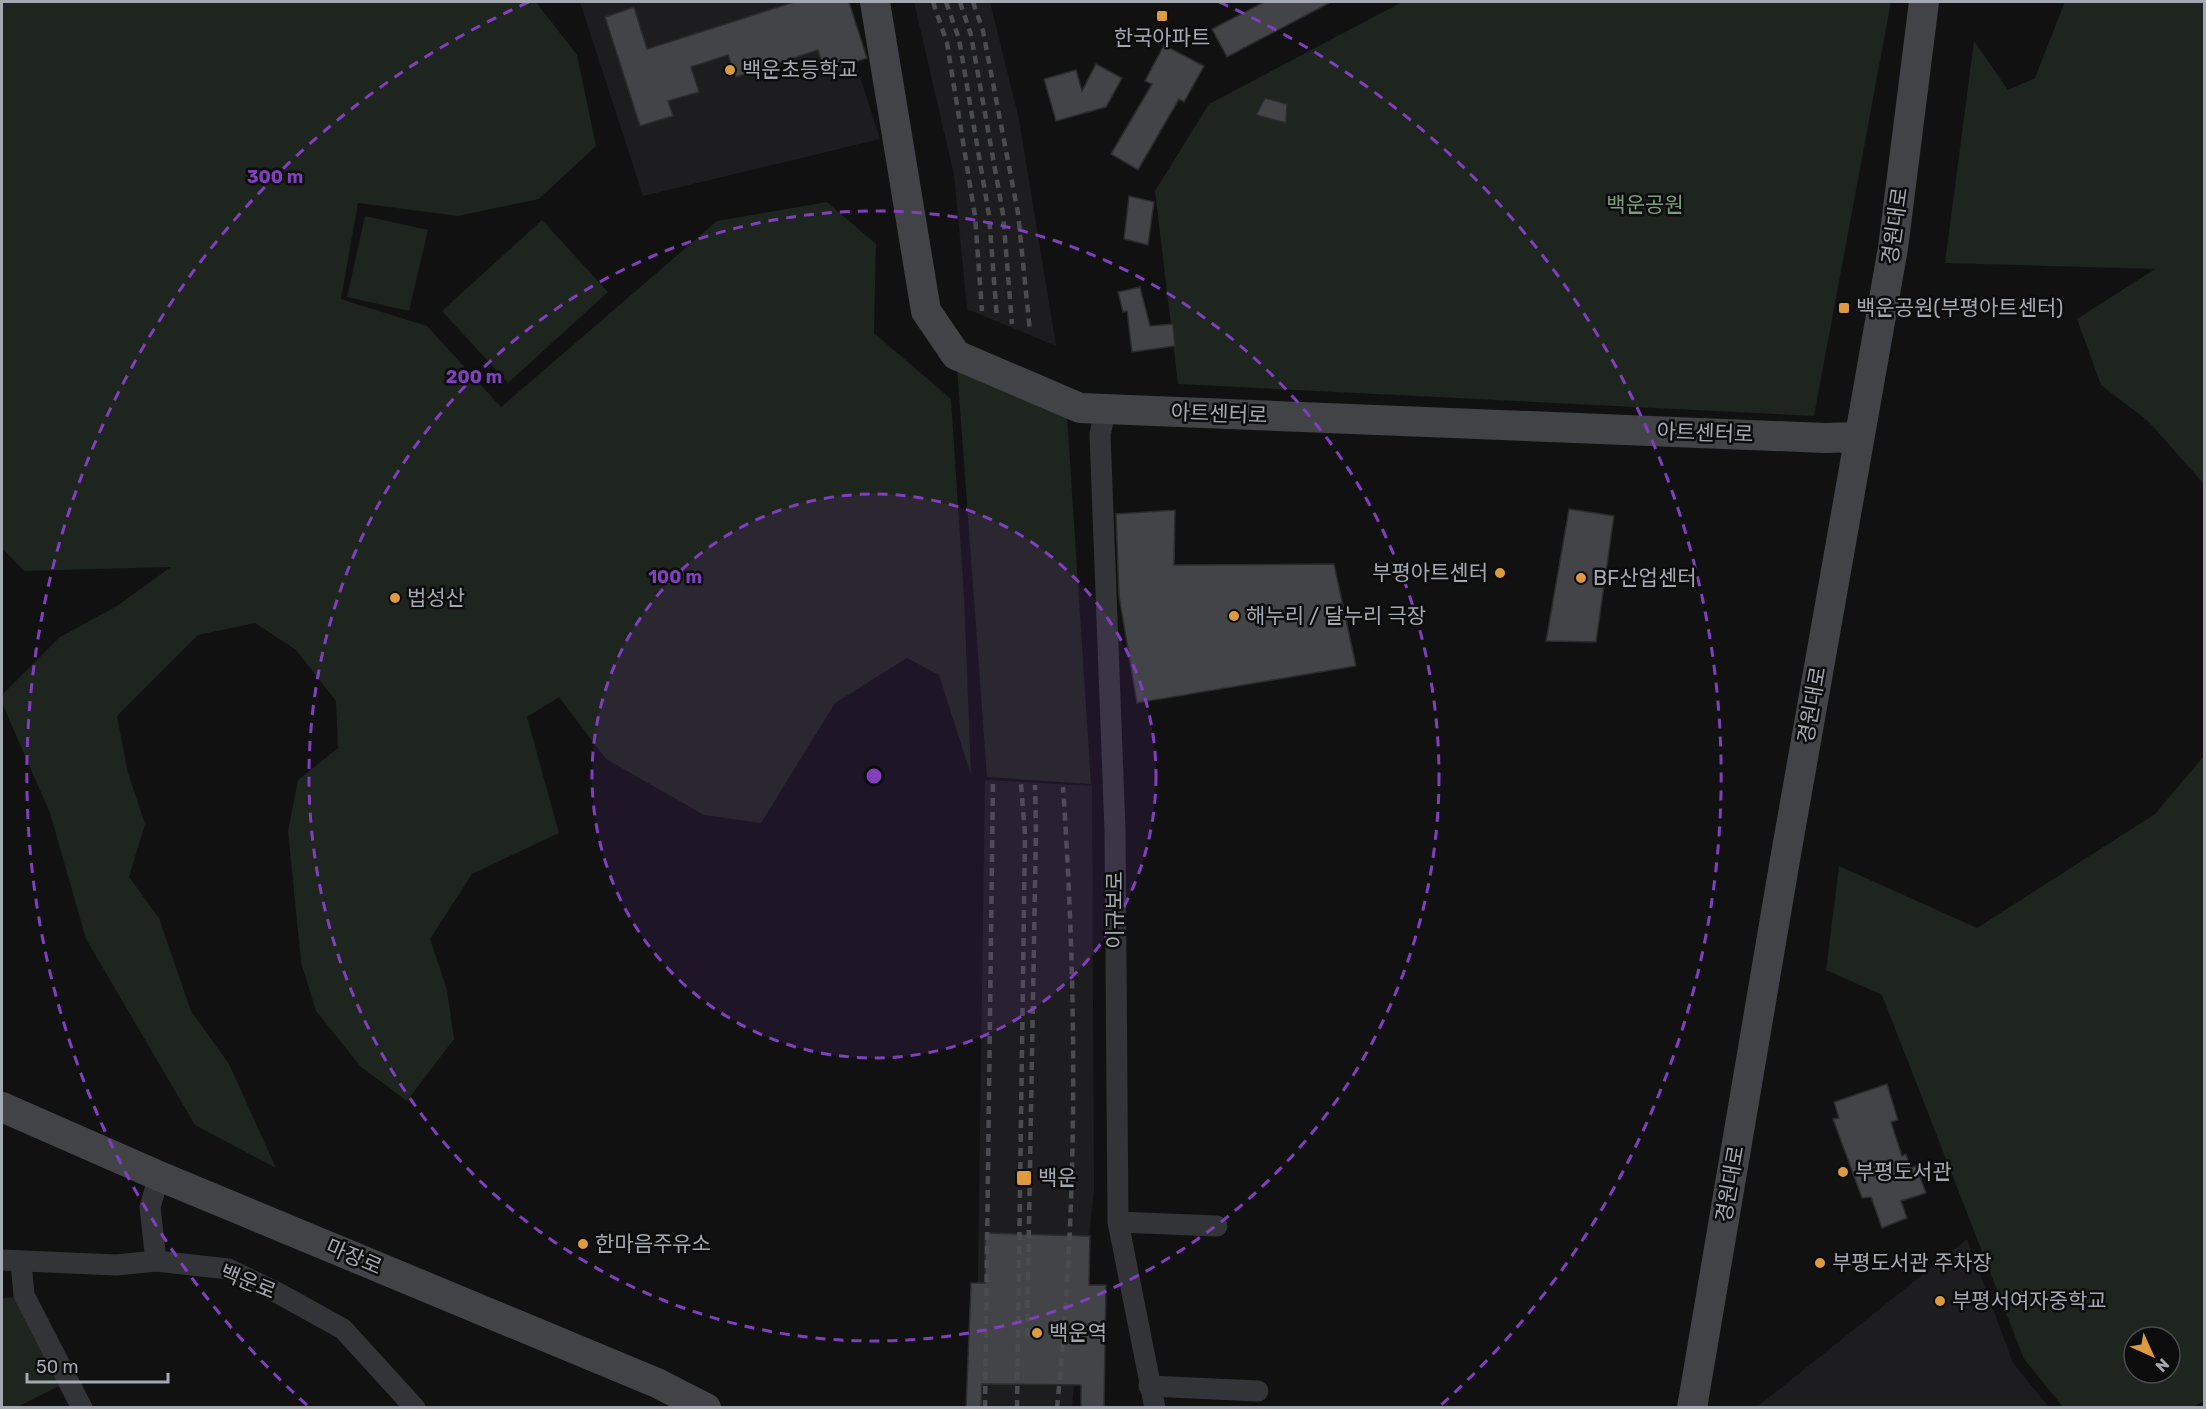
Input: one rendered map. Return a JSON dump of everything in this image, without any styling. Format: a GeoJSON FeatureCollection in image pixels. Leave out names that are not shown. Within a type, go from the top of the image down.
{"type":"FeatureCollection","features":[{"type":"Feature","properties":{"kind":"main road","name":"아트센터로"},"geometry":{"type":"LineString","coordinates":[[875,2],[926,311],[956,355],[1080,408],[1825,438],[1859,437]]}},
{"type":"Feature","properties":{"kind":"main road","name":"경원대로"},"geometry":{"type":"LineString","coordinates":[[1692,1407],[1893,248],[1924,2]]}},
{"type":"Feature","properties":{"kind":"main road","name":"마장로"},"geometry":{"type":"LineString","coordinates":[[2,1107],[159,1176],[657,1383],[706,1407]]}},
{"type":"Feature","properties":{"kind":"street","name":"이규보로"},"geometry":{"type":"LineString","coordinates":[[1106,409],[1100,434],[1114,823],[1118,1222],[1155,1407]]}},
{"type":"Feature","properties":{"kind":"street"},"geometry":{"type":"LineString","coordinates":[[156,1261],[150,1207],[159,1176]]}},
{"type":"Feature","properties":{"kind":"street"},"geometry":{"type":"LineString","coordinates":[[1118,1222],[1217,1226]]}},
{"type":"Feature","properties":{"kind":"street"},"geometry":{"type":"LineString","coordinates":[[11,1261],[24,1295],[82,1407]]}},
{"type":"Feature","properties":{"kind":"street","name":"백운로"},"geometry":{"type":"LineString","coordinates":[[11,1261],[116,1265],[156,1261],[228,1269],[278,1293],[343,1329],[416,1407]]}},
{"type":"Feature","properties":{"kind":"street"},"geometry":{"type":"LineString","coordinates":[[1149,1386],[1258,1391]]}},
{"type":"Feature","properties":{"kind":"shaded area","name":"백운초등학교"},"geometry":{"type":"Polygon","coordinates":[[[580,2],[836,2],[880,139],[643,196],[580,2]]]}},
{"type":"Feature","properties":{"kind":"shaded area"},"geometry":{"type":"Polygon","coordinates":[[[914,2],[990,2],[1019,119],[1056,346],[967,309],[954,175],[914,2]]]}},
{"type":"Feature","properties":{"kind":"shaded area"},"geometry":{"type":"Polygon","coordinates":[[[985,780],[1092,786],[1094,1189],[1072,1407],[976,1408],[985,780]]]}},
{"type":"Feature","properties":{"kind":"shaded area","name":"부평서여자중학교"},"geometry":{"type":"Polygon","coordinates":[[[1967,1239],[2013,1363],[2049,1407],[1757,1407],[1967,1239]]]}},
{"type":"Feature","properties":{"kind":"green space"},"geometry":{"type":"Polygon","coordinates":[[[2,2],[536,2],[577,55],[596,146],[539,199],[458,216],[358,203],[341,299],[427,326],[501,407],[717,221],[827,202],[876,244],[874,333],[951,399],[964,597],[971,775],[939,675],[907,658],[835,703],[761,823],[704,815],[606,759],[559,697],[527,717],[559,833],[472,874],[430,939],[447,990],[454,1039],[407,1101],[361,1067],[316,1011],[301,962],[288,831],[298,780],[338,748],[336,701],[296,650],[255,623],[198,635],[117,716],[128,773],[145,824],[129,877],[159,918],[191,1011],[229,1064],[276,1168],[195,1125],[86,939],[50,813],[2,703],[2,695],[60,637],[117,606],[171,567],[24,571],[2,548],[2,2]]]}},
{"type":"Feature","properties":{"kind":"green space","name":"백운공원"},"geometry":{"type":"Polygon","coordinates":[[[1402,2],[1891,2],[1814,416],[1178,384],[1155,191],[1209,104],[1402,2]]]}},
{"type":"Feature","properties":{"kind":"green space"},"geometry":{"type":"Polygon","coordinates":[[[2062,2],[2204,2],[2204,484],[2148,421],[2101,385],[2077,319],[2155,269],[1945,263],[1974,41],[2008,90],[2035,78],[2064,4],[2062,2]]]}},
{"type":"Feature","properties":{"kind":"green space"},"geometry":{"type":"Polygon","coordinates":[[[365,216],[428,230],[409,311],[347,297],[365,216]]]}},
{"type":"Feature","properties":{"kind":"green space"},"geometry":{"type":"Polygon","coordinates":[[[542,220],[608,292],[508,383],[442,311],[542,220]]]}},
{"type":"Feature","properties":{"kind":"green space"},"geometry":{"type":"Polygon","coordinates":[[[957,367],[1067,415],[1091,784],[987,777],[957,367]]]}},
{"type":"Feature","properties":{"kind":"green space"},"geometry":{"type":"Polygon","coordinates":[[[2204,756],[2204,1401],[2191,1408],[2063,1407],[2024,1359],[1882,995],[1826,970],[1839,866],[1977,928],[2155,814],[2204,756]]]}},
{"type":"Feature","properties":{"kind":"green space"},"geometry":{"type":"Polygon","coordinates":[[[16,1297],[59,1386],[17,1407],[2,1407],[2,1298],[16,1297]]]}},
{"type":"Feature","properties":{"kind":"building"},"geometry":{"type":"Polygon","coordinates":[[[794,2],[849,2],[867,58],[825,72],[818,50],[736,77],[728,55],[691,67],[699,92],[668,101],[673,116],[640,126],[605,17],[634,7],[647,49],[794,2]]]}},
{"type":"Feature","properties":{"kind":"building"},"geometry":{"type":"Polygon","coordinates":[[[1264,2],[1331,2],[1227,57],[1212,29],[1264,2]]]}},
{"type":"Feature","properties":{"kind":"building"},"geometry":{"type":"Polygon","coordinates":[[[1164,45],[1204,66],[1184,102],[1179,99],[1138,170],[1111,154],[1152,84],[1145,81],[1164,45]]]}},
{"type":"Feature","properties":{"kind":"building"},"geometry":{"type":"Polygon","coordinates":[[[1096,64],[1122,78],[1106,107],[1056,121],[1044,79],[1076,70],[1082,91],[1096,64]]]}},
{"type":"Feature","properties":{"kind":"building"},"geometry":{"type":"Polygon","coordinates":[[[1265,98],[1287,104],[1286,123],[1256,115],[1265,98]]]}},
{"type":"Feature","properties":{"kind":"building"},"geometry":{"type":"Polygon","coordinates":[[[1129,196],[1154,202],[1148,245],[1124,239],[1129,196]]]}},
{"type":"Feature","properties":{"kind":"building"},"geometry":{"type":"Polygon","coordinates":[[[1140,287],[1150,326],[1173,324],[1175,346],[1132,352],[1127,311],[1123,312],[1118,292],[1140,287]]]}},
{"type":"Feature","properties":{"kind":"building","name":"BF산업센터"},"geometry":{"type":"Polygon","coordinates":[[[1569,509],[1614,516],[1596,642],[1546,641],[1569,509]]]}},
{"type":"Feature","properties":{"kind":"building","name":"해누리 / 달누리 극장"},"geometry":{"type":"Polygon","coordinates":[[[1175,510],[1174,565],[1334,564],[1356,666],[1137,703],[1119,596],[1116,514],[1175,510]]]}},
{"type":"Feature","properties":{"kind":"building"},"geometry":{"type":"Polygon","coordinates":[[[1887,1084],[1898,1120],[1891,1122],[1902,1156],[1906,1154],[1911,1168],[1916,1166],[1926,1193],[1901,1201],[1907,1218],[1882,1228],[1871,1197],[1862,1198],[1833,1119],[1839,1118],[1834,1102],[1887,1084]]]}},
{"type":"Feature","properties":{"kind":"building","name":"백운역"},"geometry":{"type":"Polygon","coordinates":[[[985,1233],[1090,1236],[1089,1285],[1106,1285],[1104,1407],[1081,1407],[1081,1385],[982,1384],[981,1407],[966,1407],[971,1283],[985,1283],[985,1233]]]}},
{"type":"Feature","properties":{"kind":"railway"},"geometry":{"type":"LineString","coordinates":[[933,2],[947,43],[975,216],[982,311]]}},
{"type":"Feature","properties":{"kind":"railway"},"geometry":{"type":"LineString","coordinates":[[946,2],[959,39],[989,215],[997,319]]}},
{"type":"Feature","properties":{"kind":"railway"},"geometry":{"type":"LineString","coordinates":[[960,2],[971,35],[1003,214],[1012,324]]}},
{"type":"Feature","properties":{"kind":"railway"},"geometry":{"type":"LineString","coordinates":[[973,2],[983,31],[1018,213],[1030,332]]}},
{"type":"Feature","properties":{"kind":"railway"},"geometry":{"type":"LineString","coordinates":[[985,1408],[993,781]]}},
{"type":"Feature","properties":{"kind":"railway"},"geometry":{"type":"LineString","coordinates":[[1017,1408],[1025,834],[1021,784]]}},
{"type":"Feature","properties":{"kind":"railway"},"geometry":{"type":"LineString","coordinates":[[1027,1336],[1035,785]]}},
{"type":"Feature","properties":{"kind":"railway"},"geometry":{"type":"LineString","coordinates":[[1057,1408],[1069,1253],[1073,1098],[1071,942],[1063,787]]}},
{"type":"Feature","properties":{"kind":"place","name":"한국아파트"},"geometry":{"type":"Point","coordinates":[1162,16]}},
{"type":"Feature","properties":{"kind":"place","name":"백운초등학교"},"geometry":{"type":"Point","coordinates":[730,70]}},
{"type":"Feature","properties":{"kind":"place","name":"백운공원(부평아트센터)"},"geometry":{"type":"Point","coordinates":[1844,308]}},
{"type":"Feature","properties":{"kind":"place","name":"부평아트센터"},"geometry":{"type":"Point","coordinates":[1500,573]}},
{"type":"Feature","properties":{"kind":"place","name":"BF산업센터"},"geometry":{"type":"Point","coordinates":[1581,578]}},
{"type":"Feature","properties":{"kind":"place","name":"법성산"},"geometry":{"type":"Point","coordinates":[395,598]}},
{"type":"Feature","properties":{"kind":"place","name":"해누리 / 달누리 극장"},"geometry":{"type":"Point","coordinates":[1234,616]}},
{"type":"Feature","properties":{"kind":"place","name":"부평도서관"},"geometry":{"type":"Point","coordinates":[1843,1172]}},
{"type":"Feature","properties":{"kind":"place","name":"백운"},"geometry":{"type":"Point","coordinates":[1024,1178]}},
{"type":"Feature","properties":{"kind":"place","name":"한마음주유소"},"geometry":{"type":"Point","coordinates":[583,1244]}},
{"type":"Feature","properties":{"kind":"place","name":"부평도서관 주차장"},"geometry":{"type":"Point","coordinates":[1820,1263]}},
{"type":"Feature","properties":{"kind":"place","name":"부평서여자중학교"},"geometry":{"type":"Point","coordinates":[1940,1301]}},
{"type":"Feature","properties":{"kind":"place","name":"백운역"},"geometry":{"type":"Point","coordinates":[1037,1333]}}]}
